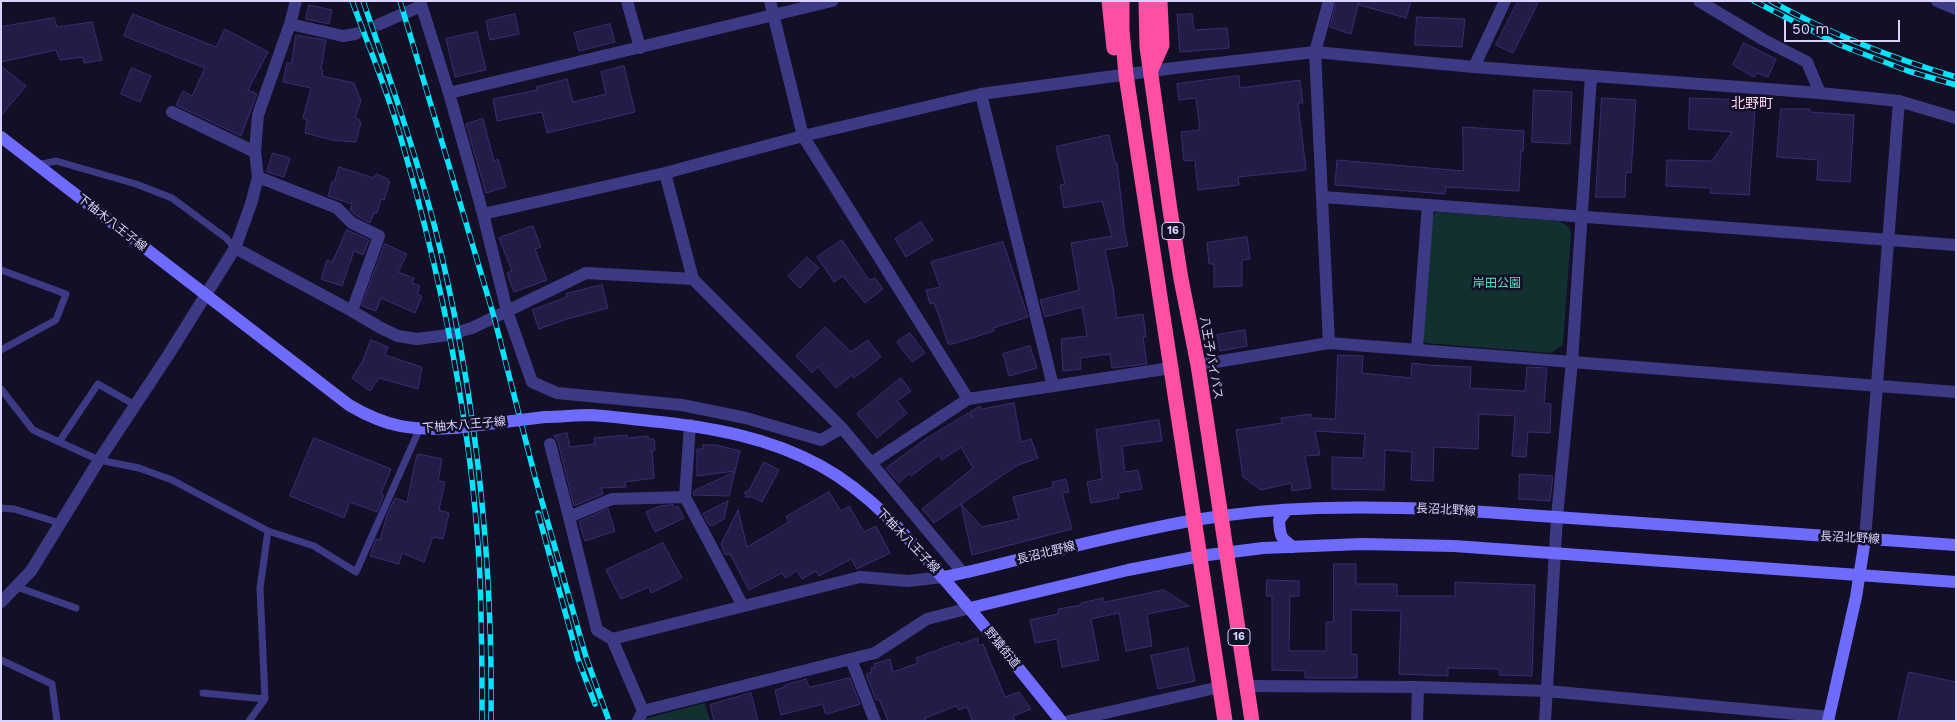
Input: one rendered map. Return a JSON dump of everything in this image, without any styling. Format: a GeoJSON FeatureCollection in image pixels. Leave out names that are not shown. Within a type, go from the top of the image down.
{"type":"FeatureCollection","features":[{"type":"Feature","properties":{"kind":"highway"},"geometry":{"type":"LineString","coordinates":[[1109,1],[1114,52],[1126,75]]}},
{"type":"Feature","properties":{"kind":"highway","name":"16"},"geometry":{"type":"LineString","coordinates":[[1122,1],[1122,44],[1126,75],[1225,721]]}},
{"type":"Feature","properties":{"kind":"highway","name":"八王子バイパス"},"geometry":{"type":"LineString","coordinates":[[1146,1],[1146,31],[1150,72],[1181,279],[1198,365],[1222,516],[1252,721]]}},
{"type":"Feature","properties":{"kind":"highway"},"geometry":{"type":"LineString","coordinates":[[1150,72],[1162,46],[1160,1]]}},
{"type":"Feature","properties":{"kind":"main road","name":"下柚木八王子線"},"geometry":{"type":"LineString","coordinates":[[1,137],[348,405],[381,421],[419,430],[455,428],[545,417],[589,415],[690,425],[726,431],[790,452],[822,467],[849,485],[885,513],[943,577]]}},
{"type":"Feature","properties":{"kind":"main road","name":"長沼北野線"},"geometry":{"type":"LineString","coordinates":[[943,577],[1120,535],[1195,520],[1318,508],[1400,507],[1956,545]]}},
{"type":"Feature","properties":{"kind":"main road"},"geometry":{"type":"LineString","coordinates":[[1287,510],[1279,520],[1280,535],[1284,541],[1293,546]]}},
{"type":"Feature","properties":{"kind":"main road"},"geometry":{"type":"LineString","coordinates":[[1829,719],[1860,575],[1864,538]]}},
{"type":"Feature","properties":{"kind":"main road"},"geometry":{"type":"LineString","coordinates":[[970,608],[1128,570],[1200,556],[1263,548],[1362,544],[1426,545],[1956,582]]}},
{"type":"Feature","properties":{"kind":"main road","name":"野猿街道"},"geometry":{"type":"LineString","coordinates":[[943,577],[1061,721]]}},
{"type":"Feature","properties":{"kind":"street"},"geometry":{"type":"LineString","coordinates":[[1,602],[31,571],[99,460],[235,248],[251,204],[258,177],[255,152],[258,115],[290,24],[296,1]]}},
{"type":"Feature","properties":{"kind":"street"},"geometry":{"type":"LineString","coordinates":[[627,1],[640,48]]}},
{"type":"Feature","properties":{"kind":"street"},"geometry":{"type":"LineString","coordinates":[[770,1],[803,136],[968,399]]}},
{"type":"Feature","properties":{"kind":"street"},"geometry":{"type":"LineString","coordinates":[[449,93],[832,1]]}},
{"type":"Feature","properties":{"kind":"street"},"geometry":{"type":"LineString","coordinates":[[1329,1],[1315,52],[1329,343]]}},
{"type":"Feature","properties":{"kind":"street"},"geometry":{"type":"LineString","coordinates":[[1474,67],[1505,1]]}},
{"type":"Feature","properties":{"kind":"street"},"geometry":{"type":"LineString","coordinates":[[1699,1],[1764,40],[1806,62],[1820,93]]}},
{"type":"Feature","properties":{"kind":"street"},"geometry":{"type":"LineString","coordinates":[[380,24],[420,4],[449,93],[483,214],[507,311],[532,382],[557,393],[682,405],[746,418],[821,440],[842,428]]}},
{"type":"Feature","properties":{"kind":"street"},"geometry":{"type":"LineString","coordinates":[[290,24],[344,36],[355,34]]}},
{"type":"Feature","properties":{"kind":"street"},"geometry":{"type":"LineString","coordinates":[[483,214],[665,173],[803,136],[981,94],[1315,52],[1474,67],[1820,93],[1899,101],[1956,118]]}},
{"type":"Feature","properties":{"kind":"street"},"geometry":{"type":"LineString","coordinates":[[1545,721],[1555,554],[1572,361],[1591,76]]}},
{"type":"Feature","properties":{"kind":"street"},"geometry":{"type":"LineString","coordinates":[[981,94],[1053,386]]}},
{"type":"Feature","properties":{"kind":"street"},"geometry":{"type":"LineString","coordinates":[[1864,538],[1899,101]]}},
{"type":"Feature","properties":{"kind":"street"},"geometry":{"type":"LineString","coordinates":[[172,112],[255,152]]}},
{"type":"Feature","properties":{"kind":"street"},"geometry":{"type":"LineString","coordinates":[[665,173],[693,279],[842,428],[963,573]]}},
{"type":"Feature","properties":{"kind":"street"},"geometry":{"type":"LineString","coordinates":[[258,177],[337,208],[352,223],[379,236],[352,311]]}},
{"type":"Feature","properties":{"kind":"street"},"geometry":{"type":"LineString","coordinates":[[1323,197],[1956,244]]}},
{"type":"Feature","properties":{"kind":"street"},"geometry":{"type":"LineString","coordinates":[[1417,349],[1428,205]]}},
{"type":"Feature","properties":{"kind":"street"},"geometry":{"type":"LineString","coordinates":[[235,248],[381,328],[398,336],[417,339],[434,338],[472,328],[586,273],[693,279]]}},
{"type":"Feature","properties":{"kind":"street"},"geometry":{"type":"LineString","coordinates":[[1198,365],[1329,343],[1956,392]]}},
{"type":"Feature","properties":{"kind":"street"},"geometry":{"type":"LineString","coordinates":[[871,463],[968,399],[1171,368]]}},
{"type":"Feature","properties":{"kind":"street"},"geometry":{"type":"LineString","coordinates":[[690,425],[685,497],[743,606]]}},
{"type":"Feature","properties":{"kind":"street"},"geometry":{"type":"LineString","coordinates":[[550,444],[597,630],[612,639],[641,716],[875,653],[927,619],[970,608]]}},
{"type":"Feature","properties":{"kind":"street"},"geometry":{"type":"LineString","coordinates":[[569,517],[612,500],[685,497]]}},
{"type":"Feature","properties":{"kind":"street"},"geometry":{"type":"LineString","coordinates":[[612,639],[860,577],[908,581],[943,577]]}},
{"type":"Feature","properties":{"kind":"street"},"geometry":{"type":"LineString","coordinates":[[851,659],[874,721]]}},
{"type":"Feature","properties":{"kind":"street"},"geometry":{"type":"LineString","coordinates":[[1247,686],[1418,687],[1547,691],[1829,719]]}},
{"type":"Feature","properties":{"kind":"street"},"geometry":{"type":"LineString","coordinates":[[1069,721],[1220,687]]}},
{"type":"Feature","properties":{"kind":"street"},"geometry":{"type":"LineString","coordinates":[[1417,721],[1418,687]]}},
{"type":"Feature","properties":{"kind":"lane"},"geometry":{"type":"LineString","coordinates":[[38,165],[56,161],[136,184],[172,198],[226,238],[235,248]]}},
{"type":"Feature","properties":{"kind":"lane"},"geometry":{"type":"LineString","coordinates":[[1,270],[66,294],[56,320],[1,350]]}},
{"type":"Feature","properties":{"kind":"lane"},"geometry":{"type":"LineString","coordinates":[[59,442],[98,384],[135,405]]}},
{"type":"Feature","properties":{"kind":"lane"},"geometry":{"type":"LineString","coordinates":[[3,395],[33,430],[99,460],[139,468],[172,480],[268,531],[314,546],[356,572],[419,430]]}},
{"type":"Feature","properties":{"kind":"lane"},"geometry":{"type":"LineString","coordinates":[[1,508],[14,509],[60,523]]}},
{"type":"Feature","properties":{"kind":"lane"},"geometry":{"type":"LineString","coordinates":[[249,721],[265,699],[260,588],[268,531]]}},
{"type":"Feature","properties":{"kind":"lane"},"geometry":{"type":"LineString","coordinates":[[17,587],[76,608]]}},
{"type":"Feature","properties":{"kind":"lane"},"geometry":{"type":"LineString","coordinates":[[1,660],[52,684],[57,721]]}},
{"type":"Feature","properties":{"kind":"lane"},"geometry":{"type":"LineString","coordinates":[[203,693],[265,699]]}},
{"type":"Feature","properties":{"kind":"green space","name":"岸田公園"},"geometry":{"type":"Polygon","coordinates":[[[1436,212],[1559,221],[1569,227],[1571,233],[1563,345],[1551,353],[1425,343],[1422,336],[1431,218],[1436,212]]]}},
{"type":"Feature","properties":{"kind":"green space"},"geometry":{"type":"Polygon","coordinates":[[[705,703],[710,721],[645,721],[647,718],[705,703]]]}},
{"type":"Feature","properties":{"kind":"building"},"geometry":{"type":"Polygon","coordinates":[[[1337,1],[1359,1],[1351,34],[1330,27],[1337,1]]]}},
{"type":"Feature","properties":{"kind":"building"},"geometry":{"type":"Polygon","coordinates":[[[1360,1],[1411,1],[1406,18],[1359,5],[1360,1]]]}},
{"type":"Feature","properties":{"kind":"building"},"geometry":{"type":"Polygon","coordinates":[[[1518,1],[1539,1],[1513,53],[1496,45],[1518,1]]]}},
{"type":"Feature","properties":{"kind":"building"},"geometry":{"type":"Polygon","coordinates":[[[309,5],[332,10],[329,24],[306,19],[309,5]]]}},
{"type":"Feature","properties":{"kind":"building"},"geometry":{"type":"Polygon","coordinates":[[[133,14],[216,47],[225,29],[268,52],[248,90],[257,94],[241,136],[176,105],[183,91],[192,96],[205,68],[124,36],[133,14]]]}},
{"type":"Feature","properties":{"kind":"building"},"geometry":{"type":"Polygon","coordinates":[[[515,14],[519,34],[490,40],[486,21],[515,14]]]}},
{"type":"Feature","properties":{"kind":"building"},"geometry":{"type":"Polygon","coordinates":[[[1192,14],[1194,30],[1227,28],[1229,48],[1180,52],[1177,15],[1192,14]]]}},
{"type":"Feature","properties":{"kind":"building"},"geometry":{"type":"Polygon","coordinates":[[[1417,17],[1465,19],[1462,47],[1415,45],[1417,17]]]}},
{"type":"Feature","properties":{"kind":"building"},"geometry":{"type":"Polygon","coordinates":[[[54,18],[57,27],[92,22],[102,60],[84,63],[83,57],[60,60],[56,50],[1,62],[1,27],[54,18]]]}},
{"type":"Feature","properties":{"kind":"building"},"geometry":{"type":"Polygon","coordinates":[[[610,24],[615,42],[579,51],[574,33],[610,24]]]}},
{"type":"Feature","properties":{"kind":"building"},"geometry":{"type":"Polygon","coordinates":[[[477,32],[486,70],[455,77],[446,39],[477,32]]]}},
{"type":"Feature","properties":{"kind":"building"},"geometry":{"type":"Polygon","coordinates":[[[296,35],[326,40],[321,70],[323,70],[322,76],[354,83],[361,101],[355,118],[361,122],[356,142],[332,140],[305,133],[307,120],[303,118],[311,88],[283,82],[287,62],[291,64],[296,35]]]}},
{"type":"Feature","properties":{"kind":"building"},"geometry":{"type":"Polygon","coordinates":[[[1744,43],[1776,59],[1768,77],[1757,73],[1754,77],[1733,65],[1744,43]]]}},
{"type":"Feature","properties":{"kind":"building"},"geometry":{"type":"Polygon","coordinates":[[[1,66],[26,86],[1,116],[1,66]]]}},
{"type":"Feature","properties":{"kind":"building"},"geometry":{"type":"Polygon","coordinates":[[[624,66],[635,112],[547,133],[542,112],[497,121],[493,99],[537,90],[536,87],[567,79],[573,102],[606,94],[601,72],[624,66]]]}},
{"type":"Feature","properties":{"kind":"building"},"geometry":{"type":"Polygon","coordinates":[[[132,68],[151,76],[140,102],[121,94],[132,68]]]}},
{"type":"Feature","properties":{"kind":"building"},"geometry":{"type":"Polygon","coordinates":[[[1239,76],[1240,88],[1300,80],[1303,103],[1298,103],[1306,170],[1238,177],[1239,185],[1198,190],[1195,160],[1184,161],[1181,132],[1200,130],[1196,98],[1179,100],[1177,84],[1239,76]]]}},
{"type":"Feature","properties":{"kind":"building"},"geometry":{"type":"Polygon","coordinates":[[[1534,90],[1572,92],[1570,144],[1532,142],[1534,90]]]}},
{"type":"Feature","properties":{"kind":"building"},"geometry":{"type":"Polygon","coordinates":[[[1602,98],[1636,100],[1631,173],[1626,172],[1625,197],[1596,197],[1602,98]]]}},
{"type":"Feature","properties":{"kind":"building"},"geometry":{"type":"Polygon","coordinates":[[[1690,98],[1743,100],[1744,109],[1755,110],[1749,195],[1710,193],[1711,188],[1666,186],[1667,160],[1712,161],[1732,132],[1689,129],[1690,98]]]}},
{"type":"Feature","properties":{"kind":"building"},"geometry":{"type":"Polygon","coordinates":[[[1781,109],[1810,109],[1810,112],[1854,115],[1850,182],[1817,180],[1818,160],[1777,157],[1781,109]]]}},
{"type":"Feature","properties":{"kind":"building"},"geometry":{"type":"Polygon","coordinates":[[[483,119],[494,161],[498,159],[506,187],[486,193],[466,124],[483,119]]]}},
{"type":"Feature","properties":{"kind":"building"},"geometry":{"type":"Polygon","coordinates":[[[1463,127],[1524,131],[1519,191],[1446,187],[1445,194],[1335,185],[1337,160],[1463,171],[1463,127]]]}},
{"type":"Feature","properties":{"kind":"building"},"geometry":{"type":"Polygon","coordinates":[[[1109,135],[1115,163],[1117,163],[1128,246],[1105,250],[1117,318],[1143,314],[1146,337],[1143,337],[1147,364],[1112,368],[1110,354],[1080,358],[1081,369],[1063,371],[1061,339],[1087,336],[1082,307],[1045,317],[1040,300],[1079,290],[1071,243],[1112,236],[1102,201],[1064,208],[1060,185],[1065,184],[1056,147],[1109,135]]]}},
{"type":"Feature","properties":{"kind":"building"},"geometry":{"type":"Polygon","coordinates":[[[273,153],[290,158],[284,177],[267,172],[273,153]]]}},
{"type":"Feature","properties":{"kind":"building"},"geometry":{"type":"Polygon","coordinates":[[[339,167],[374,178],[376,174],[388,179],[390,182],[384,200],[381,199],[377,213],[374,213],[370,223],[350,210],[352,204],[328,196],[339,167]]]}},
{"type":"Feature","properties":{"kind":"building"},"geometry":{"type":"Polygon","coordinates":[[[921,222],[933,240],[906,257],[895,239],[921,222]]]}},
{"type":"Feature","properties":{"kind":"building"},"geometry":{"type":"Polygon","coordinates":[[[533,226],[541,247],[535,249],[547,280],[514,292],[507,273],[512,271],[499,238],[533,226]]]}},
{"type":"Feature","properties":{"kind":"building"},"geometry":{"type":"Polygon","coordinates":[[[347,230],[369,240],[363,255],[354,251],[342,286],[321,279],[327,260],[332,262],[347,230]]]}},
{"type":"Feature","properties":{"kind":"building"},"geometry":{"type":"Polygon","coordinates":[[[1247,237],[1250,259],[1242,260],[1242,286],[1214,287],[1214,264],[1209,264],[1207,243],[1247,237]]]}},
{"type":"Feature","properties":{"kind":"building"},"geometry":{"type":"Polygon","coordinates":[[[842,240],[869,280],[875,278],[883,289],[865,303],[843,276],[834,282],[817,257],[842,240]]]}},
{"type":"Feature","properties":{"kind":"building"},"geometry":{"type":"Polygon","coordinates":[[[1003,242],[1028,317],[993,328],[994,331],[948,344],[934,303],[930,304],[926,290],[940,287],[931,262],[1003,242]]]}},
{"type":"Feature","properties":{"kind":"building"},"geometry":{"type":"Polygon","coordinates":[[[385,244],[407,254],[398,272],[414,278],[412,283],[420,286],[417,294],[422,296],[415,313],[381,298],[376,311],[362,306],[385,244]]]}},
{"type":"Feature","properties":{"kind":"building"},"geometry":{"type":"Polygon","coordinates":[[[807,257],[819,268],[800,288],[788,276],[807,257]]]}},
{"type":"Feature","properties":{"kind":"building"},"geometry":{"type":"Polygon","coordinates":[[[602,285],[608,308],[539,329],[532,310],[567,297],[566,294],[602,285]]]}},
{"type":"Feature","properties":{"kind":"building"},"geometry":{"type":"Polygon","coordinates":[[[825,327],[851,352],[868,340],[881,357],[854,378],[852,375],[836,388],[818,367],[812,373],[796,356],[825,327]]]}},
{"type":"Feature","properties":{"kind":"building"},"geometry":{"type":"Polygon","coordinates":[[[1245,330],[1247,346],[1220,351],[1217,335],[1245,330]]]}},
{"type":"Feature","properties":{"kind":"building"},"geometry":{"type":"Polygon","coordinates":[[[910,333],[925,353],[912,362],[897,342],[910,333]]]}},
{"type":"Feature","properties":{"kind":"building"},"geometry":{"type":"Polygon","coordinates":[[[371,340],[388,347],[385,355],[422,367],[418,389],[379,378],[370,391],[352,378],[362,362],[371,340]]]}},
{"type":"Feature","properties":{"kind":"building"},"geometry":{"type":"Polygon","coordinates":[[[1030,346],[1037,368],[1009,376],[1003,354],[1030,346]]]}},
{"type":"Feature","properties":{"kind":"building"},"geometry":{"type":"Polygon","coordinates":[[[1338,355],[1363,356],[1362,373],[1411,378],[1412,363],[1471,367],[1470,388],[1525,391],[1527,367],[1547,368],[1544,403],[1551,404],[1550,433],[1528,432],[1526,457],[1512,456],[1515,416],[1479,414],[1478,449],[1434,447],[1433,481],[1411,480],[1412,452],[1385,450],[1384,490],[1332,489],[1332,457],[1363,458],[1365,434],[1315,431],[1320,455],[1305,456],[1311,488],[1292,491],[1291,483],[1261,490],[1243,477],[1236,430],[1282,423],[1281,418],[1311,414],[1312,418],[1335,419],[1338,355]]]}},
{"type":"Feature","properties":{"kind":"building"},"geometry":{"type":"Polygon","coordinates":[[[901,378],[911,391],[897,401],[907,413],[877,438],[857,414],[901,378]]]}},
{"type":"Feature","properties":{"kind":"building"},"geometry":{"type":"Polygon","coordinates":[[[1014,403],[1021,442],[1031,439],[1038,458],[1016,466],[934,523],[922,509],[973,468],[961,447],[942,460],[939,455],[911,476],[909,474],[899,483],[886,468],[924,440],[968,413],[972,418],[970,412],[980,406],[981,409],[1014,403]]]}},
{"type":"Feature","properties":{"kind":"building"},"geometry":{"type":"Polygon","coordinates":[[[1159,420],[1162,441],[1122,446],[1125,472],[1138,470],[1142,489],[1118,493],[1119,498],[1091,503],[1087,482],[1102,479],[1096,430],[1159,420]]]}},
{"type":"Feature","properties":{"kind":"building"},"geometry":{"type":"Polygon","coordinates":[[[567,433],[570,447],[595,444],[594,438],[627,435],[628,438],[648,436],[648,439],[654,439],[655,450],[652,451],[654,478],[625,482],[626,487],[601,488],[603,494],[574,506],[558,442],[554,436],[567,433]]]}},
{"type":"Feature","properties":{"kind":"building"},"geometry":{"type":"Polygon","coordinates":[[[314,438],[391,469],[381,494],[384,495],[377,512],[350,502],[344,518],[290,496],[314,438]]]}},
{"type":"Feature","properties":{"kind":"building"},"geometry":{"type":"Polygon","coordinates":[[[703,445],[717,445],[740,451],[735,471],[697,476],[697,449],[703,449],[703,445]]]}},
{"type":"Feature","properties":{"kind":"building"},"geometry":{"type":"Polygon","coordinates":[[[418,454],[442,459],[438,481],[445,482],[439,510],[449,513],[443,539],[433,537],[424,562],[402,553],[399,564],[370,556],[376,539],[380,540],[387,515],[395,498],[407,502],[418,454]]]}},
{"type":"Feature","properties":{"kind":"building"},"geometry":{"type":"Polygon","coordinates":[[[764,462],[779,470],[762,502],[752,497],[745,497],[747,494],[744,493],[749,490],[764,462]]]}},
{"type":"Feature","properties":{"kind":"building"},"geometry":{"type":"Polygon","coordinates":[[[735,472],[729,496],[693,495],[694,491],[735,472]]]}},
{"type":"Feature","properties":{"kind":"building"},"geometry":{"type":"Polygon","coordinates":[[[1520,474],[1553,476],[1550,501],[1519,499],[1520,474]]]}},
{"type":"Feature","properties":{"kind":"building"},"geometry":{"type":"Polygon","coordinates":[[[1066,479],[1069,492],[1062,493],[1072,529],[972,555],[961,504],[982,527],[1019,519],[1013,497],[1053,487],[1052,482],[1066,479]]]}},
{"type":"Feature","properties":{"kind":"building"},"geometry":{"type":"Polygon","coordinates":[[[829,492],[841,511],[849,506],[864,532],[876,526],[890,553],[857,569],[851,559],[819,576],[816,571],[802,579],[797,571],[785,578],[782,573],[749,590],[730,554],[725,555],[721,544],[738,510],[747,547],[789,522],[786,517],[829,492]]]}},
{"type":"Feature","properties":{"kind":"building"},"geometry":{"type":"Polygon","coordinates":[[[728,501],[724,519],[712,526],[709,525],[703,514],[728,501]]]}},
{"type":"Feature","properties":{"kind":"building"},"geometry":{"type":"Polygon","coordinates":[[[673,505],[674,508],[678,506],[684,518],[655,532],[646,512],[660,506],[673,505]]]}},
{"type":"Feature","properties":{"kind":"building"},"geometry":{"type":"Polygon","coordinates":[[[608,509],[615,531],[585,541],[579,522],[608,509]]]}},
{"type":"Feature","properties":{"kind":"building"},"geometry":{"type":"Polygon","coordinates":[[[663,543],[682,578],[651,593],[649,587],[621,599],[606,570],[663,543]]]}},
{"type":"Feature","properties":{"kind":"building"},"geometry":{"type":"Polygon","coordinates":[[[1334,564],[1356,564],[1356,584],[1397,584],[1397,596],[1455,596],[1455,582],[1535,585],[1532,676],[1499,675],[1500,669],[1448,668],[1448,676],[1399,674],[1401,611],[1351,610],[1351,654],[1357,654],[1357,678],[1305,678],[1305,671],[1272,670],[1272,596],[1266,596],[1267,580],[1299,581],[1299,596],[1290,596],[1289,651],[1326,651],[1326,622],[1333,622],[1334,564]]]}},
{"type":"Feature","properties":{"kind":"building"},"geometry":{"type":"Polygon","coordinates":[[[1164,590],[1189,606],[1147,614],[1152,646],[1126,651],[1119,613],[1091,619],[1099,660],[1062,667],[1057,639],[1035,643],[1030,620],[1058,614],[1058,609],[1081,605],[1081,603],[1103,598],[1104,602],[1164,590]]]}},
{"type":"Feature","properties":{"kind":"building"},"geometry":{"type":"Polygon","coordinates":[[[978,638],[978,646],[983,644],[1005,697],[1019,692],[1031,709],[1013,716],[1015,721],[972,721],[967,707],[959,710],[956,706],[925,718],[926,721],[888,721],[879,699],[876,700],[866,674],[872,672],[871,668],[875,667],[874,664],[890,659],[893,672],[918,663],[916,658],[959,642],[960,644],[978,638]]]}},
{"type":"Feature","properties":{"kind":"building"},"geometry":{"type":"Polygon","coordinates":[[[1188,648],[1195,681],[1158,689],[1151,656],[1188,648]]]}},
{"type":"Feature","properties":{"kind":"building"},"geometry":{"type":"Polygon","coordinates":[[[1909,672],[1956,682],[1956,721],[1898,721],[1909,672]]]}},
{"type":"Feature","properties":{"kind":"building"},"geometry":{"type":"Polygon","coordinates":[[[850,678],[860,704],[827,714],[823,704],[781,715],[775,690],[806,679],[809,687],[850,678]]]}},
{"type":"Feature","properties":{"kind":"building"},"geometry":{"type":"Polygon","coordinates":[[[751,693],[758,721],[714,721],[710,705],[751,693]]]}},
{"type":"Feature","properties":{"kind":"tunnel"},"geometry":{"type":"LineString","coordinates":[[355,34],[380,24]]}},
{"type":"Feature","properties":{"kind":"railway"},"geometry":{"type":"LineString","coordinates":[[352,1],[381,78],[412,177],[439,285],[460,395],[475,505],[479,559],[482,721]]}},
{"type":"Feature","properties":{"kind":"railway"},"geometry":{"type":"LineString","coordinates":[[363,1],[427,199],[449,289],[461,350],[471,411],[485,535],[489,597],[491,721]]}},
{"type":"Feature","properties":{"kind":"railway"},"geometry":{"type":"LineString","coordinates":[[400,1],[494,317],[535,477],[586,657],[609,721]]}},
{"type":"Feature","properties":{"kind":"railway"},"geometry":{"type":"LineString","coordinates":[[1754,1],[1840,45],[1908,71],[1956,85]]}},
{"type":"Feature","properties":{"kind":"railway"},"geometry":{"type":"LineString","coordinates":[[1771,1],[1816,24],[1862,44],[1908,62],[1956,77]]}},
{"type":"Feature","properties":{"kind":"railway"},"geometry":{"type":"LineString","coordinates":[[538,513],[578,659],[595,704]]}},
{"type":"Feature","properties":{"kind":"district","name":"北野町"},"geometry":{"type":"Point","coordinates":[1752,104]}}]}
